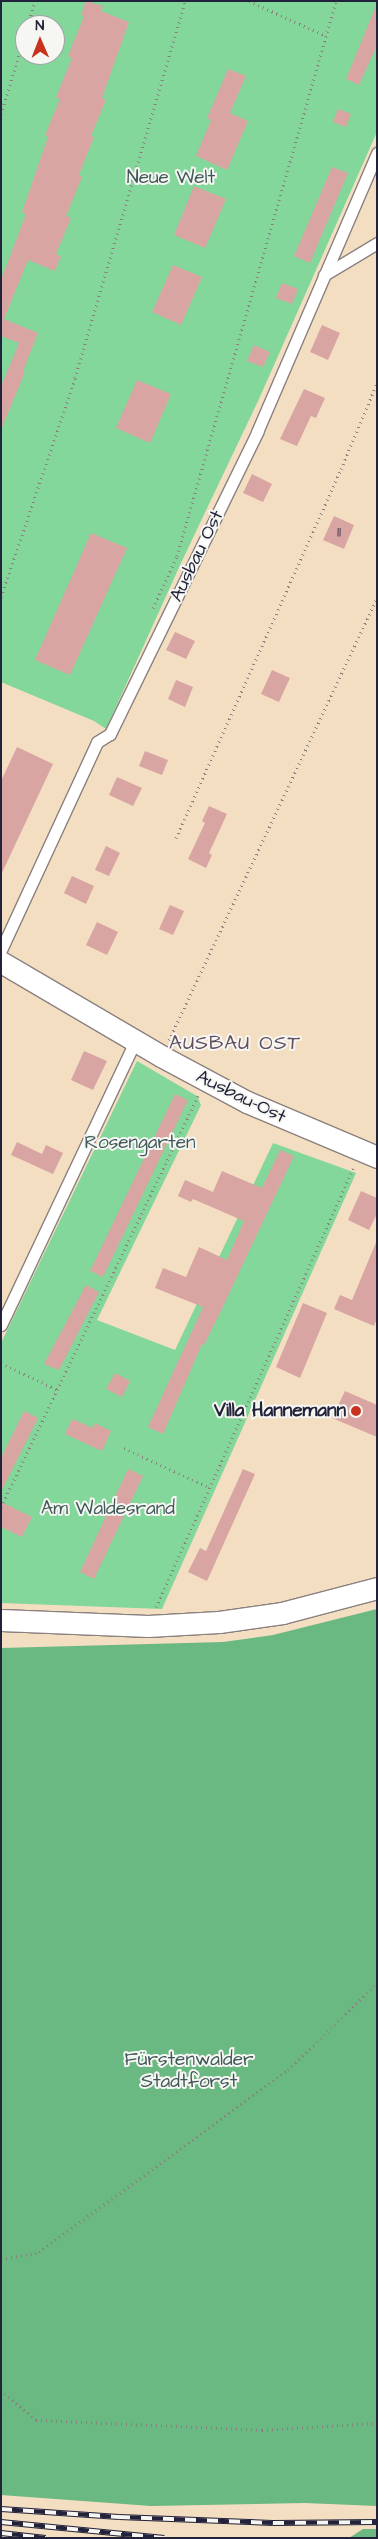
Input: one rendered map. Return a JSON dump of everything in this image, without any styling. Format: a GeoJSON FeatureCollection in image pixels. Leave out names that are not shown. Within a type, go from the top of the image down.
{"type":"FeatureCollection","features":[{"type":"Feature","properties":{"kind":"street","name":"Ausbau-Ost"},"geometry":{"type":"LineString","coordinates":[[3,964],[135,1041],[247,1102],[369,1154]]}},
{"type":"Feature","properties":{"kind":"street"},"geometry":{"type":"LineString","coordinates":[[1,1620],[148,1626],[219,1622],[282,1613],[377,1588]]}},
{"type":"Feature","properties":{"kind":"lane","name":"Ausbau Ost"},"geometry":{"type":"LineString","coordinates":[[3,964],[98,742],[110,734],[257,432],[377,153]]}},
{"type":"Feature","properties":{"kind":"lane"},"geometry":{"type":"LineString","coordinates":[[324,275],[377,243]]}},
{"type":"Feature","properties":{"kind":"lane"},"geometry":{"type":"LineString","coordinates":[[1,1324],[135,1041]]}},
{"type":"Feature","properties":{"kind":"path"},"geometry":{"type":"LineString","coordinates":[[31,15],[35,1]]}},
{"type":"Feature","properties":{"kind":"path"},"geometry":{"type":"LineString","coordinates":[[1,597],[75,378],[186,1]]}},
{"type":"Feature","properties":{"kind":"path"},"geometry":{"type":"LineString","coordinates":[[249,1],[326,36]]}},
{"type":"Feature","properties":{"kind":"path"},"geometry":{"type":"LineString","coordinates":[[149,617],[176,556],[336,1]]}},
{"type":"Feature","properties":{"kind":"path"},"geometry":{"type":"LineString","coordinates":[[1,114],[16,65]]}},
{"type":"Feature","properties":{"kind":"path"},"geometry":{"type":"LineString","coordinates":[[176,838],[377,384]]}},
{"type":"Feature","properties":{"kind":"path"},"geometry":{"type":"LineString","coordinates":[[162,1056],[377,597]]}},
{"type":"Feature","properties":{"kind":"path"},"geometry":{"type":"LineString","coordinates":[[1,1507],[206,1080]]}},
{"type":"Feature","properties":{"kind":"path"},"geometry":{"type":"LineString","coordinates":[[148,1626],[210,1488],[369,1154]]}},
{"type":"Feature","properties":{"kind":"path"},"geometry":{"type":"LineString","coordinates":[[1,1363],[58,1390]]}},
{"type":"Feature","properties":{"kind":"path"},"geometry":{"type":"LineString","coordinates":[[124,1448],[210,1488]]}},
{"type":"Feature","properties":{"kind":"path"},"geometry":{"type":"LineString","coordinates":[[1,2259],[39,2252],[288,2070],[377,1983]]}},
{"type":"Feature","properties":{"kind":"path"},"geometry":{"type":"LineString","coordinates":[[1,2390],[36,2420],[262,2430],[377,2423]]}},
{"type":"Feature","properties":{"kind":"green space","name":"Neue Welt"},"geometry":{"type":"Polygon","coordinates":[[[1,1],[377,1],[377,132],[259,399],[181,563],[106,729],[94,721],[1,682],[1,1]]]}},
{"type":"Feature","properties":{"kind":"green space","name":"Am Waldesrand"},"geometry":{"type":"Polygon","coordinates":[[[137,1061],[197,1096],[201,1105],[97,1320],[175,1350],[273,1143],[356,1173],[162,1609],[1,1603],[1,1343],[137,1061]]]}},
{"type":"Feature","properties":{"kind":"green space","name":"Fürstenwalder Stadtforst"},"geometry":{"type":"Polygon","coordinates":[[[377,1609],[377,2506],[305,2503],[151,2506],[1,2495],[1,1648],[223,1642],[273,1635],[377,1609]]]}},
{"type":"Feature","properties":{"kind":"green space"},"geometry":{"type":"Polygon","coordinates":[[[363,2529],[377,2529],[377,2538],[349,2538],[363,2529]]]}},
{"type":"Feature","properties":{"kind":"building"},"geometry":{"type":"Polygon","coordinates":[[[86,1],[103,6],[101,11],[129,22],[102,98],[106,100],[91,136],[94,137],[79,175],[82,177],[66,216],[71,218],[56,254],[61,256],[55,271],[28,260],[4,319],[38,333],[23,371],[25,372],[1,430],[1,386],[19,343],[1,336],[1,280],[26,214],[22,212],[48,137],[45,135],[60,99],[56,97],[72,58],[68,56],[84,16],[81,15],[86,1]]]}},
{"type":"Feature","properties":{"kind":"building"},"geometry":{"type":"Polygon","coordinates":[[[376,6],[377,45],[359,85],[346,79],[376,6]]]}},
{"type":"Feature","properties":{"kind":"building"},"geometry":{"type":"Polygon","coordinates":[[[228,69],[246,76],[230,113],[248,121],[227,170],[196,156],[211,120],[207,118],[228,69]]]}},
{"type":"Feature","properties":{"kind":"building"},"geometry":{"type":"Polygon","coordinates":[[[338,109],[351,114],[346,127],[333,122],[338,109]]]}},
{"type":"Feature","properties":{"kind":"building"},"geometry":{"type":"Polygon","coordinates":[[[332,167],[348,173],[310,263],[294,256],[332,167]]]}},
{"type":"Feature","properties":{"kind":"building"},"geometry":{"type":"Polygon","coordinates":[[[194,186],[226,199],[205,248],[174,235],[194,186]]]}},
{"type":"Feature","properties":{"kind":"building"},"geometry":{"type":"Polygon","coordinates":[[[173,265],[202,277],[181,325],[152,312],[173,265]]]}},
{"type":"Feature","properties":{"kind":"building"},"geometry":{"type":"Polygon","coordinates":[[[282,283],[298,289],[292,304],[276,298],[282,283]]]}},
{"type":"Feature","properties":{"kind":"building"},"geometry":{"type":"Polygon","coordinates":[[[322,325],[340,333],[328,360],[310,352],[322,325]]]}},
{"type":"Feature","properties":{"kind":"building"},"geometry":{"type":"Polygon","coordinates":[[[254,345],[270,352],[263,367],[247,361],[254,345]]]}},
{"type":"Feature","properties":{"kind":"building"},"geometry":{"type":"Polygon","coordinates":[[[137,380],[171,394],[150,443],[116,428],[137,380]]]}},
{"type":"Feature","properties":{"kind":"building"},"geometry":{"type":"Polygon","coordinates":[[[304,389],[325,398],[316,418],[311,416],[297,446],[280,439],[304,389]]]}},
{"type":"Feature","properties":{"kind":"building"},"geometry":{"type":"Polygon","coordinates":[[[252,474],[272,484],[263,502],[243,493],[252,474]]]}},
{"type":"Feature","properties":{"kind":"building"},"geometry":{"type":"Polygon","coordinates":[[[334,516],[354,525],[344,549],[323,540],[334,516]]]}},
{"type":"Feature","properties":{"kind":"building"},"geometry":{"type":"Polygon","coordinates":[[[91,533],[127,548],[70,675],[35,660],[91,533]]]}},
{"type":"Feature","properties":{"kind":"building"},"geometry":{"type":"Polygon","coordinates":[[[175,632],[195,641],[186,659],[166,650],[175,632]]]}},
{"type":"Feature","properties":{"kind":"building"},"geometry":{"type":"Polygon","coordinates":[[[272,670],[290,678],[279,702],[261,694],[272,670]]]}},
{"type":"Feature","properties":{"kind":"building"},"geometry":{"type":"Polygon","coordinates":[[[176,680],[193,687],[185,707],[168,699],[176,680]]]}},
{"type":"Feature","properties":{"kind":"building"},"geometry":{"type":"Polygon","coordinates":[[[17,747],[53,764],[1,875],[1,781],[17,747]]]}},
{"type":"Feature","properties":{"kind":"building"},"geometry":{"type":"Polygon","coordinates":[[[145,751],[168,760],[162,775],[139,766],[145,751]]]}},
{"type":"Feature","properties":{"kind":"building"},"geometry":{"type":"Polygon","coordinates":[[[117,777],[142,788],[133,806],[109,795],[117,777]]]}},
{"type":"Feature","properties":{"kind":"building"},"geometry":{"type":"Polygon","coordinates":[[[209,806],[227,814],[209,853],[212,855],[206,868],[188,859],[205,823],[202,821],[209,806]]]}},
{"type":"Feature","properties":{"kind":"building"},"geometry":{"type":"Polygon","coordinates":[[[106,846],[120,853],[109,876],[95,870],[106,846]]]}},
{"type":"Feature","properties":{"kind":"building"},"geometry":{"type":"Polygon","coordinates":[[[72,876],[94,886],[86,904],[64,893],[72,876]]]}},
{"type":"Feature","properties":{"kind":"building"},"geometry":{"type":"Polygon","coordinates":[[[170,905],[184,911],[173,935],[159,929],[170,905]]]}},
{"type":"Feature","properties":{"kind":"building"},"geometry":{"type":"Polygon","coordinates":[[[97,922],[118,932],[107,955],[86,945],[97,922]]]}},
{"type":"Feature","properties":{"kind":"building"},"geometry":{"type":"Polygon","coordinates":[[[84,1051],[107,1061],[93,1090],[71,1080],[84,1051]]]}},
{"type":"Feature","properties":{"kind":"building"},"geometry":{"type":"Polygon","coordinates":[[[175,1094],[188,1100],[103,1277],[90,1271],[175,1094]]]}},
{"type":"Feature","properties":{"kind":"building"},"geometry":{"type":"Polygon","coordinates":[[[17,1142],[42,1154],[46,1145],[63,1153],[53,1174],[11,1155],[17,1142]]]}},
{"type":"Feature","properties":{"kind":"building"},"geometry":{"type":"Polygon","coordinates":[[[280,1150],[294,1156],[218,1317],[204,1345],[202,1344],[163,1434],[148,1427],[203,1307],[155,1288],[163,1268],[186,1277],[199,1247],[227,1260],[244,1221],[193,1199],[191,1202],[178,1196],[185,1180],[213,1192],[222,1171],[262,1188],[280,1150]]]}},
{"type":"Feature","properties":{"kind":"building"},"geometry":{"type":"Polygon","coordinates":[[[361,1191],[377,1198],[377,1214],[369,1230],[348,1220],[361,1191]]]}},
{"type":"Feature","properties":{"kind":"building"},"geometry":{"type":"Polygon","coordinates":[[[377,1240],[377,1318],[374,1326],[334,1309],[340,1295],[352,1300],[377,1240]]]}},
{"type":"Feature","properties":{"kind":"building"},"geometry":{"type":"Polygon","coordinates":[[[86,1285],[99,1292],[59,1370],[44,1364],[86,1285]]]}},
{"type":"Feature","properties":{"kind":"building"},"geometry":{"type":"Polygon","coordinates":[[[303,1303],[327,1313],[300,1378],[276,1367],[303,1303]]]}},
{"type":"Feature","properties":{"kind":"building"},"geometry":{"type":"Polygon","coordinates":[[[115,1373],[130,1381],[122,1397],[106,1389],[115,1373]]]}},
{"type":"Feature","properties":{"kind":"building","name":"Villa Hannemann"},"geometry":{"type":"Polygon","coordinates":[[[345,1391],[377,1405],[377,1437],[332,1418],[345,1391]]]}},
{"type":"Feature","properties":{"kind":"building"},"geometry":{"type":"Polygon","coordinates":[[[24,1411],[38,1418],[1,1492],[1,1458],[24,1411]]]}},
{"type":"Feature","properties":{"kind":"building"},"geometry":{"type":"Polygon","coordinates":[[[72,1419],[93,1428],[95,1423],[111,1431],[102,1451],[65,1434],[72,1419]]]}},
{"type":"Feature","properties":{"kind":"building"},"geometry":{"type":"Polygon","coordinates":[[[128,1469],[143,1476],[94,1579],[80,1572],[128,1469]]]}},
{"type":"Feature","properties":{"kind":"building"},"geometry":{"type":"Polygon","coordinates":[[[243,1469],[255,1474],[207,1581],[188,1572],[200,1548],[206,1551],[243,1469]]]}},
{"type":"Feature","properties":{"kind":"building"},"geometry":{"type":"Polygon","coordinates":[[[1,1502],[32,1517],[22,1537],[1,1527],[1,1502]]]}},
{"type":"Feature","properties":{"kind":"railway"},"geometry":{"type":"LineString","coordinates":[[1,2509],[119,2517],[273,2523],[377,2522]]}},
{"type":"Feature","properties":{"kind":"railway"},"geometry":{"type":"LineString","coordinates":[[1,2522],[164,2538]]}},
{"type":"Feature","properties":{"kind":"railway"},"geometry":{"type":"LineString","coordinates":[[1,2533],[46,2538]]}},
{"type":"Feature","properties":{"kind":"place","name":"Villa Hannemann"},"geometry":{"type":"Point","coordinates":[356,1411]}},
{"type":"Feature","properties":{"kind":"district","name":"AUSBAU OST"},"geometry":{"type":"Point","coordinates":[235,1043]}},
{"type":"Feature","properties":{"kind":"park label","name":"Rosengarten"},"geometry":{"type":"Point","coordinates":[140,1143]}}]}
